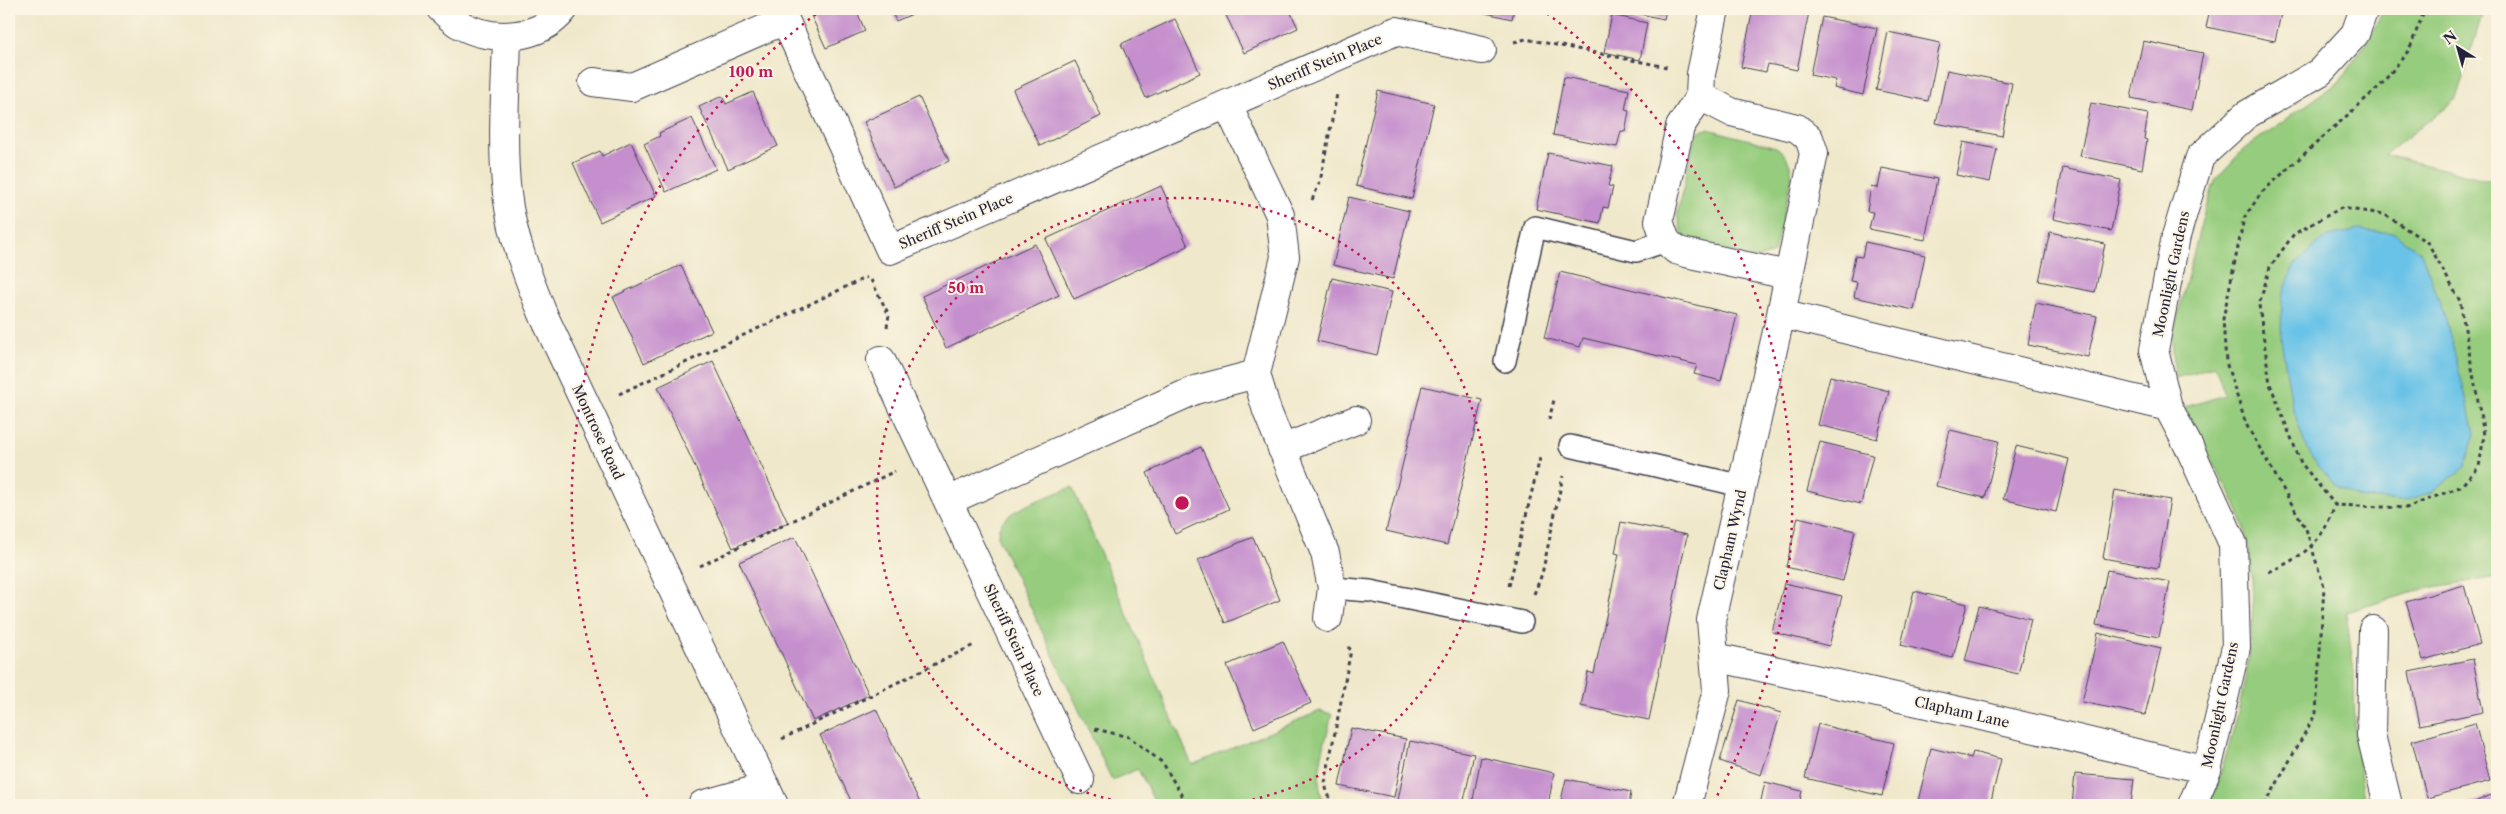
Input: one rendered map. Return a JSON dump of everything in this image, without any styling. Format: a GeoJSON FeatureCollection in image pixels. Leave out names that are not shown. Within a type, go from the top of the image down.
{"type":"FeatureCollection","features":[{"type":"Feature","properties":{"kind":"street"},"geometry":{"type":"LineString","coordinates":[[441,9],[458,24],[481,34],[507,37],[535,31],[559,15],[564,9]]}},
{"type":"Feature","properties":{"kind":"street"},"geometry":{"type":"LineString","coordinates":[[1715,9],[1701,85],[1680,127],[1659,221],[1666,241],[1676,250],[1788,275]]}},
{"type":"Feature","properties":{"kind":"street","name":"Moonlight Gardens"},"geometry":{"type":"LineString","coordinates":[[2192,805],[2207,770],[2236,647],[2233,544],[2190,448],[2168,407],[2154,350],[2176,236],[2200,157],[2246,115],[2320,72],[2355,34],[2364,9]]}},
{"type":"Feature","properties":{"kind":"street","name":"Sheriff Stein Place"},"geometry":{"type":"LineString","coordinates":[[594,82],[632,87],[783,14],[890,250],[1396,31],[1482,50]]}},
{"type":"Feature","properties":{"kind":"street","name":"Montrose Road"},"geometry":{"type":"LineString","coordinates":[[507,37],[504,148],[507,195],[522,261],[543,314],[587,409],[770,796]]}},
{"type":"Feature","properties":{"kind":"street","name":"Clapham Wynd"},"geometry":{"type":"LineString","coordinates":[[1687,805],[1717,690],[1711,620],[1781,314],[1814,153],[1809,138],[1797,128],[1731,112],[1701,85]]}},
{"type":"Feature","properties":{"kind":"street"},"geometry":{"type":"LineString","coordinates":[[1227,104],[1280,215],[1285,257],[1256,374],[1267,412],[1325,553],[1332,588],[1328,618]]}},
{"type":"Feature","properties":{"kind":"street"},"geometry":{"type":"LineString","coordinates":[[1781,314],[2168,407]]}},
{"type":"Feature","properties":{"kind":"street","name":"Sheriff Stein Place"},"geometry":{"type":"LineString","coordinates":[[881,360],[1080,780]]}},
{"type":"Feature","properties":{"kind":"street"},"geometry":{"type":"LineString","coordinates":[[948,501],[1195,390],[1256,374]]}},
{"type":"Feature","properties":{"kind":"street"},"geometry":{"type":"LineString","coordinates":[[1282,449],[1356,420]]}},
{"type":"Feature","properties":{"kind":"street"},"geometry":{"type":"LineString","coordinates":[[2373,630],[2371,735],[2388,805]]}},
{"type":"Feature","properties":{"kind":"street","name":"Clapham Lane"},"geometry":{"type":"LineString","coordinates":[[1715,657],[1977,715],[2207,770]]}},
{"type":"Feature","properties":{"kind":"street"},"geometry":{"type":"LineString","coordinates":[[702,805],[770,796]]}},
{"type":"Feature","properties":{"kind":"lane"},"geometry":{"type":"LineString","coordinates":[[1505,361],[1535,226],[1636,251],[1666,241]]}},
{"type":"Feature","properties":{"kind":"lane"},"geometry":{"type":"LineString","coordinates":[[1570,446],[1742,486]]}},
{"type":"Feature","properties":{"kind":"lane"},"geometry":{"type":"LineString","coordinates":[[1332,588],[1370,591],[1512,620]]}},
{"type":"Feature","properties":{"kind":"path"},"geometry":{"type":"LineString","coordinates":[[2265,805],[2316,713],[2324,587],[2306,529],[2246,424],[2226,362],[2222,319],[2244,218],[2262,192],[2381,85],[2409,50],[2425,9]]}},
{"type":"Feature","properties":{"kind":"path"},"geometry":{"type":"LineString","coordinates":[[1482,50],[1526,39],[1701,85]]}},
{"type":"Feature","properties":{"kind":"path"},"geometry":{"type":"LineString","coordinates":[[1308,207],[1320,182],[1339,82],[1334,58]]}},
{"type":"Feature","properties":{"kind":"path"},"geometry":{"type":"LineString","coordinates":[[2341,208],[2384,214],[2428,243],[2460,301],[2484,435],[2479,467],[2460,487],[2406,508],[2335,505],[2302,463],[2270,384],[2259,305],[2270,267],[2294,234],[2341,208]]}},
{"type":"Feature","properties":{"kind":"path"},"geometry":{"type":"LineString","coordinates":[[587,409],[869,276],[889,315],[881,360]]}},
{"type":"Feature","properties":{"kind":"path"},"geometry":{"type":"LineString","coordinates":[[1548,428],[1554,400]]}},
{"type":"Feature","properties":{"kind":"path"},"geometry":{"type":"LineString","coordinates":[[1512,620],[1542,574],[1570,446]]}},
{"type":"Feature","properties":{"kind":"path"},"geometry":{"type":"LineString","coordinates":[[668,581],[926,456]]}},
{"type":"Feature","properties":{"kind":"path"},"geometry":{"type":"LineString","coordinates":[[1512,620],[1541,457]]}},
{"type":"Feature","properties":{"kind":"path"},"geometry":{"type":"LineString","coordinates":[[2234,578],[2266,574],[2295,560],[2312,547],[2328,524],[2335,505]]}},
{"type":"Feature","properties":{"kind":"path"},"geometry":{"type":"LineString","coordinates":[[1328,618],[1351,650],[1325,782],[1333,805]]}},
{"type":"Feature","properties":{"kind":"path"},"geometry":{"type":"LineString","coordinates":[[750,754],[1009,629]]}},
{"type":"Feature","properties":{"kind":"path"},"geometry":{"type":"LineString","coordinates":[[1058,734],[1098,729],[1129,737],[1163,763],[1187,805]]}},
{"type":"Feature","properties":{"kind":"green space"},"geometry":{"type":"Polygon","coordinates":[[[2384,9],[2484,9],[2456,99],[2385,155],[2497,182],[2497,577],[2428,588],[2346,612],[2354,673],[2355,740],[2365,805],[2209,805],[2242,696],[2252,619],[2252,581],[2247,544],[2235,504],[2182,408],[2225,395],[2215,366],[2175,378],[2172,338],[2204,212],[2216,179],[2244,149],[2339,82],[2370,37],[2384,9]]]}},
{"type":"Feature","properties":{"kind":"green space"},"geometry":{"type":"Polygon","coordinates":[[[1708,129],[1776,147],[1788,160],[1792,178],[1774,253],[1756,259],[1689,241],[1682,233],[1677,215],[1695,136],[1700,131],[1708,129]]]}},
{"type":"Feature","properties":{"kind":"green space"},"geometry":{"type":"Polygon","coordinates":[[[1072,487],[1192,765],[1320,711],[1332,714],[1323,748],[1319,774],[1319,786],[1322,797],[1327,805],[1156,805],[1138,769],[1112,780],[998,538],[1001,524],[1017,510],[1072,487]]]}},
{"type":"Feature","properties":{"kind":"water"},"geometry":{"type":"Polygon","coordinates":[[[2360,230],[2394,233],[2421,252],[2446,320],[2475,433],[2465,467],[2432,492],[2403,501],[2363,498],[2339,489],[2318,467],[2304,442],[2292,405],[2281,340],[2282,298],[2294,265],[2327,236],[2360,230]]]}},
{"type":"Feature","properties":{"kind":"building"},"geometry":{"type":"Polygon","coordinates":[[[808,9],[856,9],[865,31],[826,48],[808,9]]]}},
{"type":"Feature","properties":{"kind":"building"},"geometry":{"type":"Polygon","coordinates":[[[890,9],[924,9],[896,21],[890,9]]]}},
{"type":"Feature","properties":{"kind":"building"},"geometry":{"type":"Polygon","coordinates":[[[1223,9],[1289,9],[1298,28],[1244,53],[1223,9]]]}},
{"type":"Feature","properties":{"kind":"building"},"geometry":{"type":"Polygon","coordinates":[[[1468,9],[1514,9],[1512,19],[1468,9]]]}},
{"type":"Feature","properties":{"kind":"building"},"geometry":{"type":"Polygon","coordinates":[[[1616,9],[1666,9],[1664,19],[1616,9]]]}},
{"type":"Feature","properties":{"kind":"building"},"geometry":{"type":"Polygon","coordinates":[[[1753,9],[1794,9],[1809,12],[1797,70],[1768,64],[1766,72],[1741,67],[1753,9]]]}},
{"type":"Feature","properties":{"kind":"building"},"geometry":{"type":"Polygon","coordinates":[[[2210,9],[2282,9],[2275,41],[2206,27],[2210,9]]]}},
{"type":"Feature","properties":{"kind":"building"},"geometry":{"type":"Polygon","coordinates":[[[1612,15],[1647,23],[1640,60],[1604,52],[1612,15]]]}},
{"type":"Feature","properties":{"kind":"building"},"geometry":{"type":"Polygon","coordinates":[[[1822,17],[1877,28],[1863,95],[1834,88],[1836,80],[1810,75],[1822,17]]]}},
{"type":"Feature","properties":{"kind":"building"},"geometry":{"type":"Polygon","coordinates":[[[1175,19],[1200,73],[1146,98],[1121,44],[1175,19]]]}},
{"type":"Feature","properties":{"kind":"building"},"geometry":{"type":"Polygon","coordinates":[[[1888,32],[1940,43],[1928,101],[1876,90],[1888,32]]]}},
{"type":"Feature","properties":{"kind":"building"},"geometry":{"type":"Polygon","coordinates":[[[2143,41],[2203,53],[2192,110],[2131,98],[2143,41]]]}},
{"type":"Feature","properties":{"kind":"building"},"geometry":{"type":"Polygon","coordinates":[[[1075,61],[1101,116],[1040,146],[1013,90],[1075,61]]]}},
{"type":"Feature","properties":{"kind":"building"},"geometry":{"type":"Polygon","coordinates":[[[1947,70],[2012,83],[2002,136],[1936,123],[1947,70]]]}},
{"type":"Feature","properties":{"kind":"building"},"geometry":{"type":"Polygon","coordinates":[[[1564,77],[1629,90],[1625,110],[1629,111],[1625,132],[1621,131],[1617,147],[1553,135],[1564,77]]]}},
{"type":"Feature","properties":{"kind":"building"},"geometry":{"type":"Polygon","coordinates":[[[1378,91],[1434,104],[1412,199],[1356,186],[1378,91]]]}},
{"type":"Feature","properties":{"kind":"building"},"geometry":{"type":"Polygon","coordinates":[[[753,92],[778,146],[728,169],[699,107],[722,96],[726,104],[753,92]]]}},
{"type":"Feature","properties":{"kind":"building"},"geometry":{"type":"Polygon","coordinates":[[[919,97],[949,161],[894,187],[864,122],[919,97]]]}},
{"type":"Feature","properties":{"kind":"building"},"geometry":{"type":"Polygon","coordinates":[[[2091,103],[2148,114],[2144,139],[2147,140],[2142,169],[2080,156],[2091,103]]]}},
{"type":"Feature","properties":{"kind":"building"},"geometry":{"type":"Polygon","coordinates":[[[692,118],[716,169],[666,192],[644,144],[660,136],[659,133],[692,118]]]}},
{"type":"Feature","properties":{"kind":"building"},"geometry":{"type":"Polygon","coordinates":[[[631,142],[656,196],[600,222],[573,163],[600,151],[602,156],[631,142]]]}},
{"type":"Feature","properties":{"kind":"building"},"geometry":{"type":"Polygon","coordinates":[[[1963,142],[1997,149],[1990,182],[1956,175],[1963,142]]]}},
{"type":"Feature","properties":{"kind":"building"},"geometry":{"type":"Polygon","coordinates":[[[1548,153],[1613,166],[1608,186],[1613,187],[1608,208],[1603,207],[1600,223],[1536,209],[1548,153]]]}},
{"type":"Feature","properties":{"kind":"building"},"geometry":{"type":"Polygon","coordinates":[[[1882,168],[1937,179],[1925,240],[1869,229],[1873,212],[1867,211],[1871,186],[1878,188],[1882,168]]]}},
{"type":"Feature","properties":{"kind":"building"},"geometry":{"type":"Polygon","coordinates":[[[2063,168],[2121,180],[2111,231],[2053,219],[2063,168]]]}},
{"type":"Feature","properties":{"kind":"building"},"geometry":{"type":"Polygon","coordinates":[[[1161,186],[1188,246],[1074,299],[1046,239],[1161,186]]]}},
{"type":"Feature","properties":{"kind":"building"},"geometry":{"type":"Polygon","coordinates":[[[1349,197],[1409,211],[1393,279],[1333,265],[1349,197]]]}},
{"type":"Feature","properties":{"kind":"building"},"geometry":{"type":"Polygon","coordinates":[[[2050,232],[2105,244],[2095,292],[2039,281],[2050,232]]]}},
{"type":"Feature","properties":{"kind":"building"},"geometry":{"type":"Polygon","coordinates":[[[1865,242],[1925,255],[1914,310],[1854,297],[1857,282],[1850,281],[1855,256],[1862,257],[1865,242]]]}},
{"type":"Feature","properties":{"kind":"building"},"geometry":{"type":"Polygon","coordinates":[[[1035,244],[1059,295],[946,348],[922,296],[1035,244]]]}},
{"type":"Feature","properties":{"kind":"building"},"geometry":{"type":"Polygon","coordinates":[[[681,265],[712,331],[644,363],[613,297],[681,265]]]}},
{"type":"Feature","properties":{"kind":"building"},"geometry":{"type":"Polygon","coordinates":[[[1560,272],[1737,315],[1721,381],[1694,374],[1697,365],[1583,338],[1580,347],[1544,338],[1560,272]]]}},
{"type":"Feature","properties":{"kind":"building"},"geometry":{"type":"Polygon","coordinates":[[[1332,278],[1392,292],[1377,355],[1317,341],[1332,278]]]}},
{"type":"Feature","properties":{"kind":"building"},"geometry":{"type":"Polygon","coordinates":[[[2036,303],[2097,316],[2088,357],[2028,345],[2036,303]]]}},
{"type":"Feature","properties":{"kind":"building"},"geometry":{"type":"Polygon","coordinates":[[[713,361],[788,523],[733,548],[658,387],[713,361]]]}},
{"type":"Feature","properties":{"kind":"building"},"geometry":{"type":"Polygon","coordinates":[[[1830,376],[1889,391],[1877,439],[1818,425],[1830,376]]]}},
{"type":"Feature","properties":{"kind":"building"},"geometry":{"type":"Polygon","coordinates":[[[1422,386],[1482,400],[1447,545],[1386,531],[1422,386]]]}},
{"type":"Feature","properties":{"kind":"building"},"geometry":{"type":"Polygon","coordinates":[[[1950,430],[1999,441],[1985,498],[1936,486],[1950,430]]]}},
{"type":"Feature","properties":{"kind":"building"},"geometry":{"type":"Polygon","coordinates":[[[1820,442],[1873,455],[1861,504],[1807,491],[1820,442]]]}},
{"type":"Feature","properties":{"kind":"building"},"geometry":{"type":"Polygon","coordinates":[[[2016,446],[2069,459],[2056,512],[2003,499],[2016,446]]]}},
{"type":"Feature","properties":{"kind":"building"},"geometry":{"type":"Polygon","coordinates":[[[1201,447],[1229,509],[1175,534],[1147,473],[1201,447]]]}},
{"type":"Feature","properties":{"kind":"building"},"geometry":{"type":"Polygon","coordinates":[[[2115,490],[2170,500],[2158,568],[2103,558],[2115,490]]]}},
{"type":"Feature","properties":{"kind":"building"},"geometry":{"type":"Polygon","coordinates":[[[1798,517],[1855,531],[1843,581],[1786,567],[1798,517]]]}},
{"type":"Feature","properties":{"kind":"building"},"geometry":{"type":"Polygon","coordinates":[[[1621,522],[1687,535],[1649,720],[1581,706],[1588,672],[1594,674],[1619,554],[1615,553],[1621,522]]]}},
{"type":"Feature","properties":{"kind":"building"},"geometry":{"type":"Polygon","coordinates":[[[795,537],[869,695],[813,721],[739,562],[795,537]]]}},
{"type":"Feature","properties":{"kind":"building"},"geometry":{"type":"Polygon","coordinates":[[[1253,537],[1280,600],[1225,623],[1198,560],[1253,537]]]}},
{"type":"Feature","properties":{"kind":"building"},"geometry":{"type":"Polygon","coordinates":[[[2107,570],[2170,582],[2159,637],[2096,625],[2107,570]]]}},
{"type":"Feature","properties":{"kind":"building"},"geometry":{"type":"Polygon","coordinates":[[[1784,583],[1842,596],[1829,646],[1772,632],[1784,583]]]}},
{"type":"Feature","properties":{"kind":"building"},"geometry":{"type":"Polygon","coordinates":[[[2464,585],[2480,644],[2423,660],[2406,602],[2464,585]]]}},
{"type":"Feature","properties":{"kind":"building"},"geometry":{"type":"Polygon","coordinates":[[[1914,591],[1967,604],[1953,658],[1901,645],[1914,591]]]}},
{"type":"Feature","properties":{"kind":"building"},"geometry":{"type":"Polygon","coordinates":[[[1979,606],[2031,619],[2018,674],[1965,661],[1979,606]]]}},
{"type":"Feature","properties":{"kind":"building"},"geometry":{"type":"Polygon","coordinates":[[[2098,633],[2161,648],[2145,715],[2082,702],[2098,633]]]}},
{"type":"Feature","properties":{"kind":"building"},"geometry":{"type":"Polygon","coordinates":[[[1283,641],[1311,703],[1254,728],[1227,665],[1283,641]]]}},
{"type":"Feature","properties":{"kind":"building"},"geometry":{"type":"Polygon","coordinates":[[[2473,659],[2483,712],[2420,725],[2409,672],[2473,659]]]}},
{"type":"Feature","properties":{"kind":"building"},"geometry":{"type":"Polygon","coordinates":[[[1739,700],[1781,713],[1761,775],[1720,761],[1739,700]]]}},
{"type":"Feature","properties":{"kind":"building"},"geometry":{"type":"Polygon","coordinates":[[[876,709],[921,805],[853,805],[820,735],[876,709]]]}},
{"type":"Feature","properties":{"kind":"building"},"geometry":{"type":"Polygon","coordinates":[[[2475,723],[2490,781],[2427,798],[2412,741],[2475,723]]]}},
{"type":"Feature","properties":{"kind":"building"},"geometry":{"type":"Polygon","coordinates":[[[1818,724],[1894,743],[1882,796],[1805,778],[1818,724]]]}},
{"type":"Feature","properties":{"kind":"building"},"geometry":{"type":"Polygon","coordinates":[[[1351,728],[1406,739],[1394,797],[1339,786],[1351,728]]]}},
{"type":"Feature","properties":{"kind":"building"},"geometry":{"type":"Polygon","coordinates":[[[1410,741],[1474,754],[1463,805],[1425,805],[1398,800],[1410,741]]]}},
{"type":"Feature","properties":{"kind":"building"},"geometry":{"type":"Polygon","coordinates":[[[1931,748],[1971,758],[1973,752],[2001,759],[1990,805],[1917,805],[1931,748]]]}},
{"type":"Feature","properties":{"kind":"building"},"geometry":{"type":"Polygon","coordinates":[[[1481,757],[1554,773],[1548,805],[1472,805],[1481,757]]]}},
{"type":"Feature","properties":{"kind":"building"},"geometry":{"type":"Polygon","coordinates":[[[2075,774],[2134,779],[2131,805],[2072,805],[2075,774]]]}},
{"type":"Feature","properties":{"kind":"building"},"geometry":{"type":"Polygon","coordinates":[[[1566,779],[1631,792],[1629,805],[1560,805],[1566,779]]]}},
{"type":"Feature","properties":{"kind":"building"},"geometry":{"type":"Polygon","coordinates":[[[1765,782],[1802,791],[1799,805],[1760,805],[1765,782]]]}},
{"type":"Feature","properties":{"kind":"building"},"geometry":{"type":"Polygon","coordinates":[[[2491,795],[2495,805],[2468,805],[2491,795]]]}}]}
